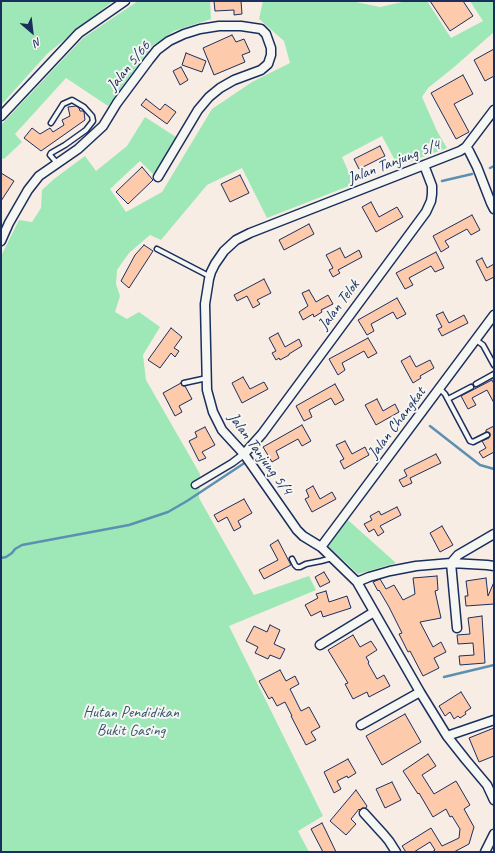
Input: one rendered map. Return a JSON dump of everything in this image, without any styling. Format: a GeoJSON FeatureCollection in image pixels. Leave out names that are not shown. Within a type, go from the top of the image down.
{"type":"FeatureCollection","features":[{"type":"Feature","properties":{"kind":"street"},"geometry":{"type":"LineString","coordinates":[[1,116],[79,33],[125,1]]}},
{"type":"Feature","properties":{"kind":"street","name":"Jalan 5/66"},"geometry":{"type":"LineString","coordinates":[[1,241],[9,223],[28,190],[39,176],[78,148],[103,126],[117,103],[157,50],[169,41],[184,34],[200,29],[219,26],[241,26],[260,30],[266,34],[272,48],[268,64],[261,70],[224,85],[209,97],[198,110],[158,177]]}},
{"type":"Feature","properties":{"kind":"street"},"geometry":{"type":"LineString","coordinates":[[494,110],[466,147],[477,167],[494,209]]}},
{"type":"Feature","properties":{"kind":"street","name":"Jalan Tanjung 5/4"},"geometry":{"type":"LineString","coordinates":[[466,147],[460,151],[257,230],[236,240],[221,255],[210,276],[206,304],[207,378],[213,412],[222,430],[244,454],[297,530],[303,536],[321,547],[357,582],[447,736],[487,785],[494,800]]}},
{"type":"Feature","properties":{"kind":"street","name":"Jalan Telok"},"geometry":{"type":"LineString","coordinates":[[244,454],[262,434],[426,212],[431,201],[432,186],[424,165]]}},
{"type":"Feature","properties":{"kind":"street"},"geometry":{"type":"LineString","coordinates":[[1,218],[9,223]]}},
{"type":"Feature","properties":{"kind":"street","name":"Jalan Changkat"},"geometry":{"type":"LineString","coordinates":[[321,547],[494,316]]}},
{"type":"Feature","properties":{"kind":"street"},"geometry":{"type":"LineString","coordinates":[[195,486],[232,464],[244,454]]}},
{"type":"Feature","properties":{"kind":"street"},"geometry":{"type":"LineString","coordinates":[[457,628],[451,563],[458,555],[494,534]]}},
{"type":"Feature","properties":{"kind":"street"},"geometry":{"type":"LineString","coordinates":[[357,582],[390,571],[416,566],[451,563],[494,566]]}},
{"type":"Feature","properties":{"kind":"street"},"geometry":{"type":"LineString","coordinates":[[320,645],[374,612]]}},
{"type":"Feature","properties":{"kind":"street"},"geometry":{"type":"LineString","coordinates":[[361,725],[420,692]]}},
{"type":"Feature","properties":{"kind":"street"},"geometry":{"type":"LineString","coordinates":[[447,736],[494,720]]}},
{"type":"Feature","properties":{"kind":"street"},"geometry":{"type":"LineString","coordinates":[[364,813],[389,841],[396,852]]}},
{"type":"Feature","properties":{"kind":"street"},"geometry":{"type":"LineString","coordinates":[[484,852],[494,834]]}},
{"type":"Feature","properties":{"kind":"lane"},"geometry":{"type":"LineString","coordinates":[[51,123],[63,104],[72,100],[84,107],[92,116],[93,121],[86,130],[51,153],[50,155],[56,163]]}},
{"type":"Feature","properties":{"kind":"lane"},"geometry":{"type":"LineString","coordinates":[[157,249],[210,276]]}},
{"type":"Feature","properties":{"kind":"lane"},"geometry":{"type":"LineString","coordinates":[[476,340],[483,345],[494,365]]}},
{"type":"Feature","properties":{"kind":"lane"},"geometry":{"type":"LineString","coordinates":[[476,384],[494,374]]}},
{"type":"Feature","properties":{"kind":"lane"},"geometry":{"type":"LineString","coordinates":[[184,383],[207,378]]}},
{"type":"Feature","properties":{"kind":"lane"},"geometry":{"type":"LineString","coordinates":[[448,399],[471,387]]}},
{"type":"Feature","properties":{"kind":"lane"},"geometry":{"type":"LineString","coordinates":[[440,389],[446,394],[470,441],[473,442],[487,435]]}},
{"type":"Feature","properties":{"kind":"lane"},"geometry":{"type":"LineString","coordinates":[[292,559],[295,566],[300,567],[306,564],[332,558]]}},
{"type":"Feature","properties":{"kind":"green space"},"geometry":{"type":"Polygon","coordinates":[[[1,1],[113,1],[48,53],[1,105],[1,1]]]}},
{"type":"Feature","properties":{"kind":"green space"},"geometry":{"type":"Polygon","coordinates":[[[138,1],[210,1],[211,19],[174,31],[152,46],[108,106],[66,78],[15,134],[22,142],[4,159],[1,158],[1,125],[83,38],[138,1]]]}},
{"type":"Feature","properties":{"kind":"green space","name":"Hutan Pendidikan Bukit Gasing"},"geometry":{"type":"Polygon","coordinates":[[[263,1],[351,1],[380,7],[407,1],[427,1],[451,38],[483,21],[470,1],[494,1],[494,32],[428,88],[422,97],[437,131],[447,148],[398,166],[382,136],[342,157],[354,184],[267,218],[242,168],[207,185],[161,240],[150,235],[129,253],[117,270],[116,284],[120,296],[115,312],[127,319],[139,312],[160,327],[143,355],[146,380],[200,474],[199,498],[254,595],[309,576],[316,590],[229,626],[323,816],[298,831],[309,852],[1,852],[1,256],[19,220],[32,222],[41,208],[42,190],[85,156],[96,171],[127,146],[145,117],[176,137],[154,175],[140,161],[110,189],[126,212],[162,192],[212,109],[252,82],[290,63],[284,41],[259,19],[263,1]]]}},
{"type":"Feature","properties":{"kind":"green space"},"geometry":{"type":"Polygon","coordinates":[[[348,520],[396,563],[358,574],[328,546],[348,520]]]}},
{"type":"Feature","properties":{"kind":"building"},"geometry":{"type":"Polygon","coordinates":[[[214,1],[241,1],[242,14],[234,15],[234,10],[215,11],[214,1]]]}},
{"type":"Feature","properties":{"kind":"building"},"geometry":{"type":"Polygon","coordinates":[[[430,1],[463,1],[473,16],[450,31],[430,1]]]}},
{"type":"Feature","properties":{"kind":"building"},"geometry":{"type":"Polygon","coordinates":[[[232,35],[236,42],[244,39],[250,52],[242,55],[245,62],[214,75],[203,48],[232,35]]]}},
{"type":"Feature","properties":{"kind":"building"},"geometry":{"type":"Polygon","coordinates":[[[494,49],[494,76],[485,81],[474,60],[494,49]]]}},
{"type":"Feature","properties":{"kind":"building"},"geometry":{"type":"Polygon","coordinates":[[[186,53],[206,61],[202,72],[182,65],[186,53]]]}},
{"type":"Feature","properties":{"kind":"building"},"geometry":{"type":"Polygon","coordinates":[[[181,67],[188,80],[180,85],[173,71],[181,67]]]}},
{"type":"Feature","properties":{"kind":"building"},"geometry":{"type":"Polygon","coordinates":[[[463,75],[473,94],[454,104],[469,132],[456,139],[431,93],[463,75]]]}},
{"type":"Feature","properties":{"kind":"building"},"geometry":{"type":"Polygon","coordinates":[[[146,99],[160,110],[165,104],[176,112],[167,124],[141,105],[146,99]]]}},
{"type":"Feature","properties":{"kind":"building"},"geometry":{"type":"Polygon","coordinates":[[[76,106],[80,111],[84,112],[85,120],[41,151],[24,138],[32,128],[40,134],[50,128],[53,132],[64,125],[62,120],[70,116],[68,107],[76,106]]]}},
{"type":"Feature","properties":{"kind":"building"},"geometry":{"type":"Polygon","coordinates":[[[380,146],[385,156],[359,169],[354,159],[380,146]]]}},
{"type":"Feature","properties":{"kind":"building"},"geometry":{"type":"Polygon","coordinates":[[[142,167],[153,180],[128,204],[116,192],[142,167]]]}},
{"type":"Feature","properties":{"kind":"building"},"geometry":{"type":"Polygon","coordinates":[[[1,173],[14,181],[1,201],[1,173]]]}},
{"type":"Feature","properties":{"kind":"building"},"geometry":{"type":"Polygon","coordinates":[[[240,175],[249,193],[230,202],[221,184],[240,175]]]}},
{"type":"Feature","properties":{"kind":"building"},"geometry":{"type":"Polygon","coordinates":[[[371,202],[379,217],[397,207],[403,217],[376,232],[362,207],[371,202]]]}},
{"type":"Feature","properties":{"kind":"building"},"geometry":{"type":"Polygon","coordinates":[[[472,215],[480,230],[471,235],[467,229],[445,241],[449,247],[441,252],[433,236],[472,215]]]}},
{"type":"Feature","properties":{"kind":"building"},"geometry":{"type":"Polygon","coordinates":[[[309,224],[314,234],[284,250],[279,240],[309,224]]]}},
{"type":"Feature","properties":{"kind":"building"},"geometry":{"type":"Polygon","coordinates":[[[144,245],[153,251],[129,288],[121,281],[135,255],[144,245]]]}},
{"type":"Feature","properties":{"kind":"building"},"geometry":{"type":"Polygon","coordinates":[[[340,248],[345,258],[359,250],[362,257],[338,270],[340,273],[333,277],[329,270],[333,268],[326,255],[340,248]]]}},
{"type":"Feature","properties":{"kind":"building"},"geometry":{"type":"Polygon","coordinates":[[[436,252],[444,268],[435,272],[431,266],[409,278],[413,285],[405,289],[396,273],[436,252]]]}},
{"type":"Feature","properties":{"kind":"building"},"geometry":{"type":"Polygon","coordinates":[[[482,258],[487,268],[494,264],[494,277],[486,281],[476,261],[482,258]]]}},
{"type":"Feature","properties":{"kind":"building"},"geometry":{"type":"Polygon","coordinates":[[[264,279],[271,293],[257,300],[260,304],[253,308],[247,296],[237,301],[234,295],[264,279]]]}},
{"type":"Feature","properties":{"kind":"building"},"geometry":{"type":"Polygon","coordinates":[[[309,290],[316,302],[328,295],[333,304],[321,310],[322,312],[314,317],[313,314],[303,320],[299,312],[308,306],[302,293],[309,290]]]}},
{"type":"Feature","properties":{"kind":"building"},"geometry":{"type":"Polygon","coordinates":[[[397,298],[406,314],[397,319],[393,312],[371,324],[374,331],[367,335],[358,320],[397,298]]]}},
{"type":"Feature","properties":{"kind":"building"},"geometry":{"type":"Polygon","coordinates":[[[443,312],[449,323],[464,315],[468,323],[442,336],[438,329],[442,327],[436,315],[443,312]]]}},
{"type":"Feature","properties":{"kind":"building"},"geometry":{"type":"Polygon","coordinates":[[[171,328],[182,337],[174,348],[179,351],[175,357],[171,353],[160,368],[148,360],[171,328]]]}},
{"type":"Feature","properties":{"kind":"building"},"geometry":{"type":"Polygon","coordinates":[[[278,333],[285,347],[299,339],[302,346],[280,360],[279,358],[276,360],[272,353],[276,351],[269,338],[278,333]]]}},
{"type":"Feature","properties":{"kind":"building"},"geometry":{"type":"Polygon","coordinates":[[[368,338],[377,353],[368,358],[364,351],[342,363],[345,370],[338,375],[329,359],[368,338]]]}},
{"type":"Feature","properties":{"kind":"building"},"geometry":{"type":"Polygon","coordinates":[[[410,356],[416,367],[430,360],[434,368],[420,376],[421,378],[413,383],[401,361],[410,356]]]}},
{"type":"Feature","properties":{"kind":"building"},"geometry":{"type":"Polygon","coordinates":[[[243,377],[250,389],[264,382],[268,389],[242,403],[232,383],[243,377]]]}},
{"type":"Feature","properties":{"kind":"building"},"geometry":{"type":"Polygon","coordinates":[[[492,380],[494,384],[494,403],[487,390],[472,398],[476,405],[468,409],[461,396],[492,380]]]}},
{"type":"Feature","properties":{"kind":"building"},"geometry":{"type":"Polygon","coordinates":[[[181,383],[185,386],[192,399],[179,406],[182,412],[175,416],[163,393],[181,383]]]}},
{"type":"Feature","properties":{"kind":"building"},"geometry":{"type":"Polygon","coordinates":[[[335,384],[344,400],[335,405],[331,398],[309,410],[312,417],[304,421],[296,406],[335,384]]]}},
{"type":"Feature","properties":{"kind":"building"},"geometry":{"type":"Polygon","coordinates":[[[377,399],[383,411],[395,404],[399,412],[376,425],[365,405],[377,399]]]}},
{"type":"Feature","properties":{"kind":"building"},"geometry":{"type":"Polygon","coordinates":[[[302,425],[311,441],[302,446],[298,439],[276,451],[279,458],[272,462],[263,447],[302,425]]]}},
{"type":"Feature","properties":{"kind":"building"},"geometry":{"type":"Polygon","coordinates":[[[494,426],[494,452],[483,458],[479,452],[486,448],[482,441],[490,436],[490,433],[486,432],[486,430],[494,426]]]}},
{"type":"Feature","properties":{"kind":"building"},"geometry":{"type":"Polygon","coordinates":[[[205,427],[215,445],[202,452],[206,458],[199,461],[189,441],[197,437],[195,432],[205,427]]]}},
{"type":"Feature","properties":{"kind":"building"},"geometry":{"type":"Polygon","coordinates":[[[345,441],[352,454],[365,447],[369,455],[344,469],[340,461],[344,459],[336,445],[345,441]]]}},
{"type":"Feature","properties":{"kind":"building"},"geometry":{"type":"Polygon","coordinates":[[[436,454],[441,463],[410,478],[412,483],[403,487],[399,480],[407,476],[404,470],[436,454]]]}},
{"type":"Feature","properties":{"kind":"building"},"geometry":{"type":"Polygon","coordinates":[[[313,486],[320,499],[332,492],[336,499],[312,512],[305,499],[309,497],[306,490],[313,486]]]}},
{"type":"Feature","properties":{"kind":"building"},"geometry":{"type":"Polygon","coordinates":[[[244,499],[252,513],[238,521],[241,527],[234,531],[227,517],[218,522],[214,515],[244,499]]]}},
{"type":"Feature","properties":{"kind":"building"},"geometry":{"type":"Polygon","coordinates":[[[397,507],[401,515],[380,526],[384,532],[378,536],[374,529],[369,532],[364,524],[372,520],[370,516],[379,511],[381,515],[397,507]]]}},
{"type":"Feature","properties":{"kind":"building"},"geometry":{"type":"Polygon","coordinates":[[[442,526],[453,545],[440,552],[430,533],[442,526]]]}},
{"type":"Feature","properties":{"kind":"building"},"geometry":{"type":"Polygon","coordinates":[[[278,540],[291,565],[264,579],[259,570],[278,560],[270,545],[278,540]]]}},
{"type":"Feature","properties":{"kind":"building"},"geometry":{"type":"Polygon","coordinates":[[[324,572],[330,582],[320,587],[315,577],[324,572]]]}},
{"type":"Feature","properties":{"kind":"building"},"geometry":{"type":"Polygon","coordinates":[[[437,576],[438,590],[435,591],[441,618],[420,622],[433,647],[441,642],[446,652],[434,658],[439,668],[423,676],[399,634],[402,633],[389,607],[373,582],[380,579],[386,589],[394,585],[403,600],[415,594],[413,578],[437,576]]]}},
{"type":"Feature","properties":{"kind":"building"},"geometry":{"type":"Polygon","coordinates":[[[486,578],[488,596],[494,582],[494,604],[466,606],[465,596],[468,596],[466,581],[486,578]]]}},
{"type":"Feature","properties":{"kind":"building"},"geometry":{"type":"Polygon","coordinates":[[[326,591],[329,602],[347,596],[351,608],[323,617],[321,611],[311,616],[305,605],[318,598],[316,594],[326,591]]]}},
{"type":"Feature","properties":{"kind":"building"},"geometry":{"type":"Polygon","coordinates":[[[482,616],[485,663],[460,665],[459,656],[474,655],[473,643],[458,644],[457,635],[470,634],[468,618],[482,616]]]}},
{"type":"Feature","properties":{"kind":"building"},"geometry":{"type":"Polygon","coordinates":[[[270,625],[280,630],[274,644],[285,649],[280,659],[270,655],[268,659],[255,653],[258,647],[246,641],[254,626],[267,632],[270,625]]]}},
{"type":"Feature","properties":{"kind":"building"},"geometry":{"type":"Polygon","coordinates":[[[353,635],[360,647],[371,641],[377,650],[366,657],[369,662],[368,663],[377,679],[384,675],[390,686],[369,697],[367,692],[353,699],[345,684],[348,683],[328,650],[353,635]]]}},
{"type":"Feature","properties":{"kind":"building"},"geometry":{"type":"Polygon","coordinates":[[[280,670],[286,681],[295,676],[299,684],[290,689],[301,711],[309,707],[320,727],[311,732],[316,740],[306,745],[285,702],[277,706],[272,697],[269,699],[259,681],[280,670]]]}},
{"type":"Feature","properties":{"kind":"building"},"geometry":{"type":"Polygon","coordinates":[[[461,692],[471,708],[460,718],[458,716],[454,719],[450,712],[445,716],[439,706],[461,692]]]}},
{"type":"Feature","properties":{"kind":"building"},"geometry":{"type":"Polygon","coordinates":[[[405,714],[421,742],[382,765],[366,736],[405,714]]]}},
{"type":"Feature","properties":{"kind":"building"},"geometry":{"type":"Polygon","coordinates":[[[494,728],[494,756],[479,762],[469,738],[494,728]]]}},
{"type":"Feature","properties":{"kind":"building"},"geometry":{"type":"Polygon","coordinates":[[[428,754],[436,766],[422,775],[434,794],[456,781],[470,805],[464,809],[474,827],[469,844],[454,852],[432,852],[435,850],[430,842],[414,852],[406,852],[402,846],[431,828],[442,846],[459,838],[460,829],[452,816],[450,817],[446,809],[433,817],[419,793],[418,794],[403,771],[428,754]]]}},
{"type":"Feature","properties":{"kind":"building"},"geometry":{"type":"Polygon","coordinates":[[[348,759],[356,773],[348,778],[347,776],[337,781],[341,789],[334,793],[324,772],[348,759]]]}},
{"type":"Feature","properties":{"kind":"building"},"geometry":{"type":"Polygon","coordinates":[[[392,782],[401,800],[385,808],[376,789],[392,782]]]}},
{"type":"Feature","properties":{"kind":"building"},"geometry":{"type":"Polygon","coordinates":[[[356,790],[367,806],[366,808],[359,809],[351,819],[356,824],[346,835],[330,821],[356,790]]]}},
{"type":"Feature","properties":{"kind":"building"},"geometry":{"type":"Polygon","coordinates":[[[322,823],[336,852],[323,852],[311,829],[322,823]]]}},
{"type":"Feature","properties":{"kind":"waterway"},"geometry":{"type":"LineString","coordinates":[[490,168],[494,166]]}},
{"type":"Feature","properties":{"kind":"waterway"},"geometry":{"type":"LineString","coordinates":[[442,181],[472,174]]}},
{"type":"Feature","properties":{"kind":"waterway"},"geometry":{"type":"LineString","coordinates":[[430,426],[480,465],[494,469]]}},
{"type":"Feature","properties":{"kind":"waterway"},"geometry":{"type":"LineString","coordinates":[[1,558],[6,557],[22,545],[129,525],[168,512],[246,462]]}},
{"type":"Feature","properties":{"kind":"waterway"},"geometry":{"type":"LineString","coordinates":[[444,677],[494,665]]}}]}
